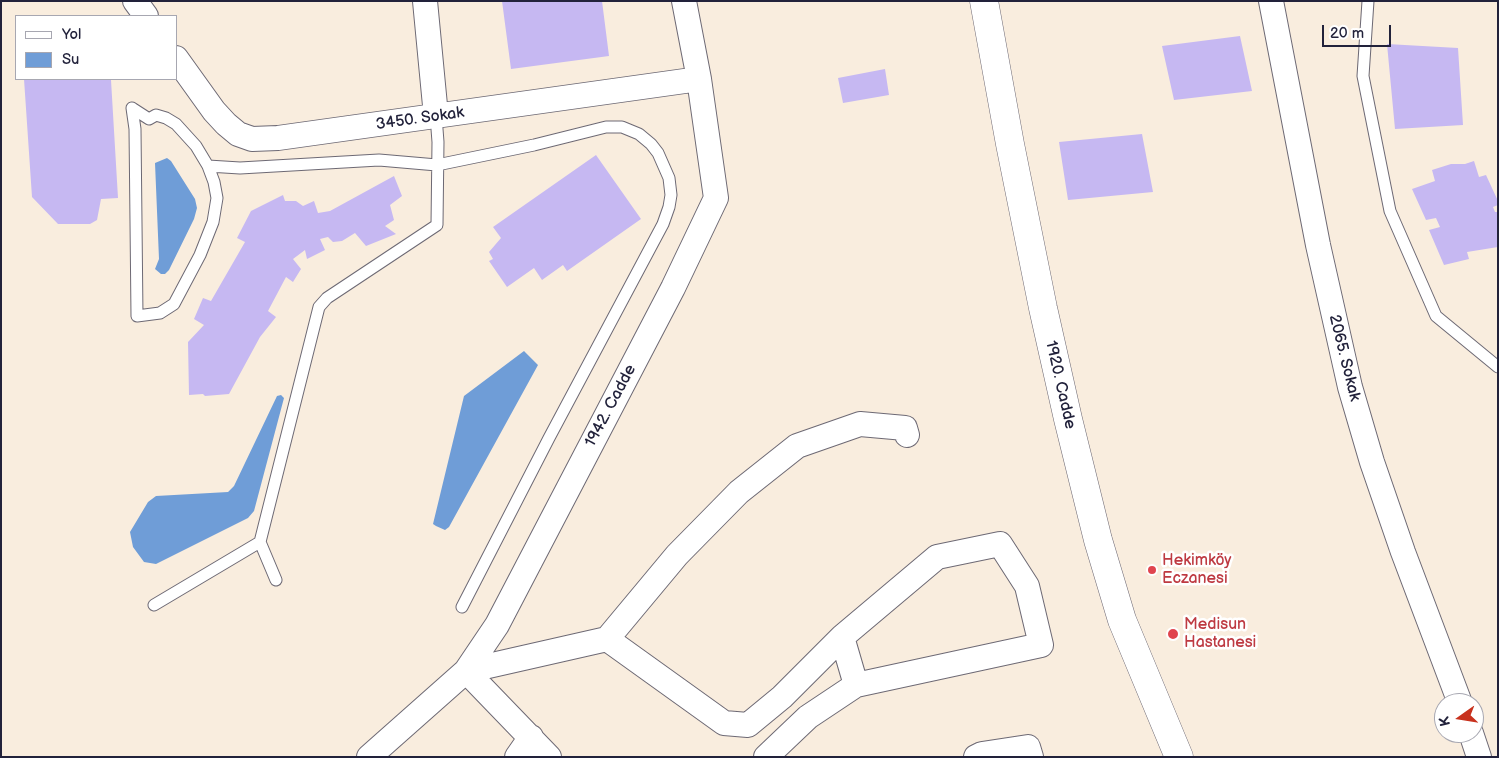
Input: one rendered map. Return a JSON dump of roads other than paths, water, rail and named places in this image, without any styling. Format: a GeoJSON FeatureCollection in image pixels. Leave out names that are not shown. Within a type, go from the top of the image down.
{"type":"FeatureCollection","features":[{"type":"Feature","properties":{"kind":"main road","name":"1920. Cadde"},"geometry":{"type":"LineString","coordinates":[[984,1],[1043,308],[1098,540],[1122,620],[1179,757]]}},
{"type":"Feature","properties":{"kind":"street"},"geometry":{"type":"LineString","coordinates":[[135,1],[145,15]]}},
{"type":"Feature","properties":{"kind":"street"},"geometry":{"type":"LineString","coordinates":[[425,1],[436,116]]}},
{"type":"Feature","properties":{"kind":"street","name":"1942. Cadde"},"geometry":{"type":"LineString","coordinates":[[369,757],[466,671],[497,625],[664,304],[716,198],[699,79],[684,1]]}},
{"type":"Feature","properties":{"kind":"street","name":"2065. Sokak"},"geometry":{"type":"LineString","coordinates":[[1271,1],[1318,246],[1350,387],[1372,462],[1403,552],[1456,693]]}},
{"type":"Feature","properties":{"kind":"street","name":"3450. Sokak"},"geometry":{"type":"LineString","coordinates":[[178,61],[214,111],[226,124],[238,134],[252,139],[271,139],[699,79]]}},
{"type":"Feature","properties":{"kind":"street"},"geometry":{"type":"LineString","coordinates":[[466,671],[607,639],[677,555],[739,492],[797,446],[860,424],[905,428],[907,435]]}},
{"type":"Feature","properties":{"kind":"street"},"geometry":{"type":"LineString","coordinates":[[607,639],[724,723],[748,725],[782,697],[842,637],[937,557],[1000,544],[1027,586],[1041,646],[856,685],[808,717],[766,757]]}},
{"type":"Feature","properties":{"kind":"street"},"geometry":{"type":"LineString","coordinates":[[842,637],[856,685]]}},
{"type":"Feature","properties":{"kind":"street"},"geometry":{"type":"LineString","coordinates":[[466,671],[549,757]]}},
{"type":"Feature","properties":{"kind":"street"},"geometry":{"type":"LineString","coordinates":[[517,757],[531,737]]}},
{"type":"Feature","properties":{"kind":"street"},"geometry":{"type":"LineString","coordinates":[[1474,743],[1479,757]]}},
{"type":"Feature","properties":{"kind":"street"},"geometry":{"type":"LineString","coordinates":[[976,757],[982,754],[1028,747],[1031,757]]}},
{"type":"Feature","properties":{"kind":"lane"},"geometry":{"type":"LineString","coordinates":[[1368,1],[1363,76],[1390,212],[1436,316],[1498,367]]}},
{"type":"Feature","properties":{"kind":"lane"},"geometry":{"type":"LineString","coordinates":[[132,108],[149,119],[156,115],[176,124],[196,146],[208,166],[217,198],[216,210],[214,222],[200,255],[174,304],[160,314],[137,316],[135,129],[132,108]]}},
{"type":"Feature","properties":{"kind":"lane"},"geometry":{"type":"LineString","coordinates":[[276,580],[260,542],[319,307],[327,298],[437,225],[438,142],[436,116]]}},
{"type":"Feature","properties":{"kind":"lane"},"geometry":{"type":"LineString","coordinates":[[208,166],[240,168],[378,160],[437,165],[534,145],[606,127],[622,127],[639,134],[658,153],[669,178],[671,195],[669,208],[663,224],[548,438],[462,607]]}},
{"type":"Feature","properties":{"kind":"lane"},"geometry":{"type":"LineString","coordinates":[[154,605],[260,542]]}},
{"type":"Feature","properties":{"kind":"water"},"geometry":{"type":"Polygon","coordinates":[[[167,158],[171,161],[195,199],[197,208],[194,219],[169,270],[165,274],[161,274],[155,269],[159,259],[155,163],[167,158]]]}},
{"type":"Feature","properties":{"kind":"water"},"geometry":{"type":"Polygon","coordinates":[[[524,351],[538,365],[449,527],[445,530],[436,526],[433,524],[464,396],[524,351]]]}},
{"type":"Feature","properties":{"kind":"water"},"geometry":{"type":"Polygon","coordinates":[[[281,395],[284,398],[254,511],[248,518],[156,564],[144,562],[133,547],[130,532],[148,502],[156,496],[228,492],[234,486],[277,396],[281,395]]]}},
{"type":"Feature","properties":{"kind":"place","name":"Hekimköy Eczanesi"},"geometry":{"type":"Point","coordinates":[1152,570]}},
{"type":"Feature","properties":{"kind":"place","name":"Medisun Hastanesi"},"geometry":{"type":"Point","coordinates":[1173,634]}}]}
